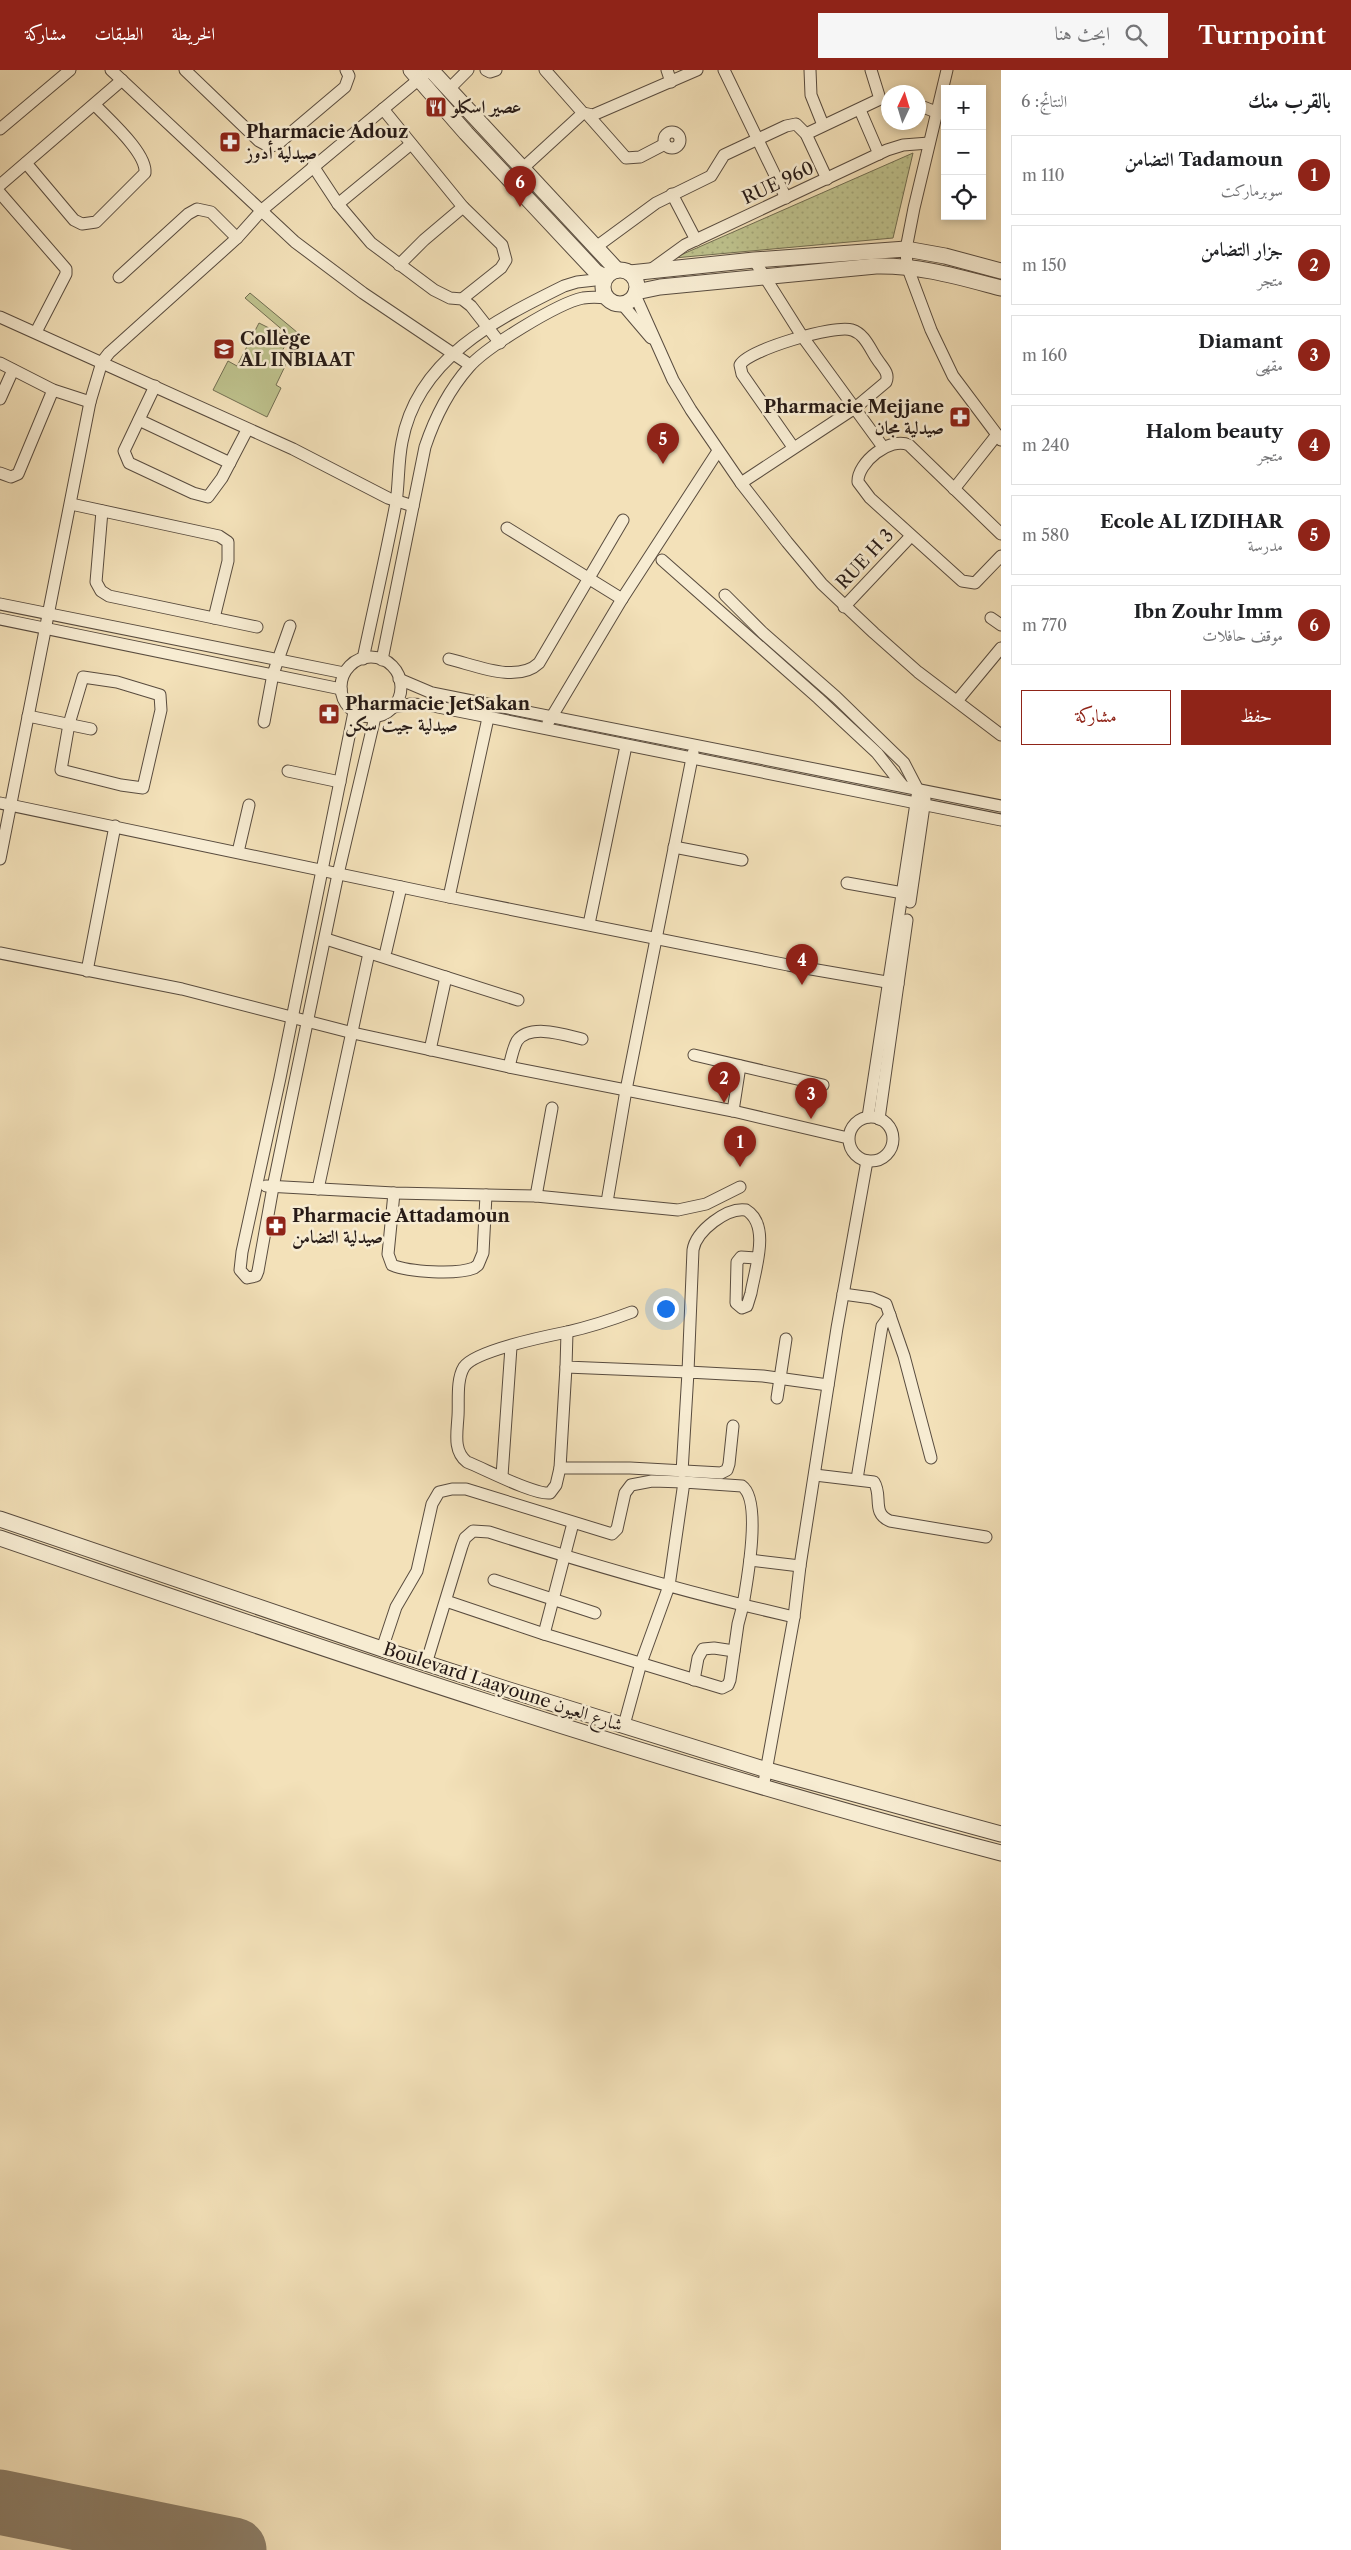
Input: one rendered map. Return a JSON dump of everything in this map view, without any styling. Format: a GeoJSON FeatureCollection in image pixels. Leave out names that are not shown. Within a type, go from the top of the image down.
{"type":"FeatureCollection","features":[{"type":"Feature","properties":{"kind":"street"},"geometry":{"type":"LineString","coordinates":[[0,129],[70,70]]}},
{"type":"Feature","properties":{"kind":"street"},"geometry":{"type":"LineString","coordinates":[[111,70],[295,242],[363,293],[470,365]]}},
{"type":"Feature","properties":{"kind":"street"},"geometry":{"type":"LineString","coordinates":[[185,70],[259,142],[270,147],[280,142],[345,87],[349,76],[346,70]]}},
{"type":"Feature","properties":{"kind":"street"},"geometry":{"type":"LineString","coordinates":[[449,89],[468,70]]}},
{"type":"Feature","properties":{"kind":"street"},"geometry":{"type":"LineString","coordinates":[[486,70],[490,72],[496,70]]}},
{"type":"Feature","properties":{"kind":"street"},"geometry":{"type":"LineString","coordinates":[[667,70],[671,82]]}},
{"type":"Feature","properties":{"kind":"street"},"geometry":{"type":"LineString","coordinates":[[523,168],[586,114],[599,114],[697,70]]}},
{"type":"Feature","properties":{"kind":"street"},"geometry":{"type":"LineString","coordinates":[[724,70],[786,198]]}},
{"type":"Feature","properties":{"kind":"street"},"geometry":{"type":"LineString","coordinates":[[810,70],[811,95],[824,125]]}},
{"type":"Feature","properties":{"kind":"street"},"geometry":{"type":"LineString","coordinates":[[806,134],[880,99],[871,70]]}},
{"type":"Feature","properties":{"kind":"street"},"geometry":{"type":"LineString","coordinates":[[947,70],[906,249],[907,266],[917,298],[943,357],[967,396],[999,438],[954,489]]}},
{"type":"Feature","properties":{"kind":"street"},"geometry":{"type":"LineString","coordinates":[[422,72],[449,89],[596,248],[614,275]]}},
{"type":"Feature","properties":{"kind":"street"},"geometry":{"type":"LineString","coordinates":[[0,859],[5,804],[28,716],[50,614],[90,402],[102,362],[144,320],[237,238],[262,210],[383,109],[422,72]]}},
{"type":"Feature","properties":{"kind":"street"},"geometry":{"type":"LineString","coordinates":[[422,72],[522,194],[596,272],[636,282],[636,294],[654,341],[678,387],[718,451],[741,483],[822,584],[918,672],[1001,735]]}},
{"type":"Feature","properties":{"kind":"street"},"geometry":{"type":"LineString","coordinates":[[553,73],[586,114],[626,158],[640,158],[665,144]]}},
{"type":"Feature","properties":{"kind":"street"},"geometry":{"type":"LineString","coordinates":[[0,185],[122,80]]}},
{"type":"Feature","properties":{"kind":"street"},"geometry":{"type":"LineString","coordinates":[[877,87],[881,88]]}},
{"type":"Feature","properties":{"kind":"street"},"geometry":{"type":"LineString","coordinates":[[26,163],[74,220],[82,224],[96,222],[145,173],[146,166],[139,153],[95,105]]}},
{"type":"Feature","properties":{"kind":"street"},"geometry":{"type":"LineString","coordinates":[[926,108],[936,112]]}},
{"type":"Feature","properties":{"kind":"street"},"geometry":{"type":"LineString","coordinates":[[383,109],[463,208],[502,245],[506,260],[501,268],[462,300]]}},
{"type":"Feature","properties":{"kind":"street"},"geometry":{"type":"LineString","coordinates":[[860,110],[879,154]]}},
{"type":"Feature","properties":{"kind":"street"},"geometry":{"type":"LineString","coordinates":[[596,248],[672,194],[711,176],[721,156],[786,126],[796,124],[806,134],[826,179]]}},
{"type":"Feature","properties":{"kind":"street","name":"RUE 960"},"geometry":{"type":"LineString","coordinates":[[649,271],[675,251],[696,240],[879,154],[903,145],[929,143]]}},
{"type":"Feature","properties":{"kind":"street"},"geometry":{"type":"LineString","coordinates":[[338,204],[411,144]]}},
{"type":"Feature","properties":{"kind":"street"},"geometry":{"type":"LineString","coordinates":[[313,166],[338,204],[371,243],[399,265],[445,296],[462,300],[470,306],[500,343]]}},
{"type":"Feature","properties":{"kind":"street"},"geometry":{"type":"LineString","coordinates":[[0,194],[66,269],[66,274],[36,332]]}},
{"type":"Feature","properties":{"kind":"street"},"geometry":{"type":"LineString","coordinates":[[672,194],[696,240]]}},
{"type":"Feature","properties":{"kind":"street"},"geometry":{"type":"LineString","coordinates":[[399,265],[424,240],[463,208]]}},
{"type":"Feature","properties":{"kind":"street"},"geometry":{"type":"LineString","coordinates":[[119,277],[188,214],[197,209],[211,212],[237,238]]}},
{"type":"Feature","properties":{"kind":"street"},"geometry":{"type":"LineString","coordinates":[[363,659],[396,501],[402,442],[412,412],[437,369],[453,352],[488,326],[564,286],[614,275],[649,271],[754,260],[906,249],[945,256],[1001,271]]}},
{"type":"Feature","properties":{"kind":"street"},"geometry":{"type":"LineString","coordinates":[[754,260],[802,336],[883,447]]}},
{"type":"Feature","properties":{"kind":"street"},"geometry":{"type":"LineString","coordinates":[[614,275],[602,290],[606,298],[613,303],[622,304],[636,294],[660,287],[763,275],[876,266],[907,266],[1001,288]]}},
{"type":"Feature","properties":{"kind":"street"},"geometry":{"type":"LineString","coordinates":[[382,660],[425,447],[433,423],[443,403],[470,365],[500,343],[571,302],[594,297],[606,298]]}},
{"type":"Feature","properties":{"kind":"street"},"geometry":{"type":"LineString","coordinates":[[622,304],[644,332],[654,341]]}},
{"type":"Feature","properties":{"kind":"street"},"geometry":{"type":"LineString","coordinates":[[0,317],[102,362],[247,430],[293,449],[396,501],[413,506]]}},
{"type":"Feature","properties":{"kind":"street"},"geometry":{"type":"LineString","coordinates":[[741,483],[792,447],[855,408],[884,386],[888,379],[886,372],[863,337],[848,329],[822,331],[802,336],[757,353],[740,365],[742,374],[792,447]]}},
{"type":"Feature","properties":{"kind":"street"},"geometry":{"type":"LineString","coordinates":[[0,363],[53,390],[90,402]]}},
{"type":"Feature","properties":{"kind":"street"},"geometry":{"type":"LineString","coordinates":[[0,399],[13,370]]}},
{"type":"Feature","properties":{"kind":"street"},"geometry":{"type":"LineString","coordinates":[[154,386],[125,446],[126,460],[169,483],[208,497],[230,463],[247,430]]}},
{"type":"Feature","properties":{"kind":"street"},"geometry":{"type":"LineString","coordinates":[[0,473],[11,477],[18,474],[53,390]]}},
{"type":"Feature","properties":{"kind":"street"},"geometry":{"type":"LineString","coordinates":[[139,420],[230,463]]}},
{"type":"Feature","properties":{"kind":"street"},"geometry":{"type":"LineString","coordinates":[[1001,534],[909,445],[897,442],[883,447],[863,467],[858,482],[870,498],[956,577],[967,584],[975,583],[1001,556]]}},
{"type":"Feature","properties":{"kind":"street"},"geometry":{"type":"LineString","coordinates":[[544,730],[622,599],[718,451]]}},
{"type":"Feature","properties":{"kind":"street"},"geometry":{"type":"LineString","coordinates":[[71,504],[219,536],[228,542],[228,561],[214,618]]}},
{"type":"Feature","properties":{"kind":"street"},"geometry":{"type":"LineString","coordinates":[[102,511],[96,582],[101,592],[109,596],[257,627]]}},
{"type":"Feature","properties":{"kind":"street"},"geometry":{"type":"LineString","coordinates":[[449,659],[513,673],[525,672],[533,668],[562,624],[586,579],[623,520]]}},
{"type":"Feature","properties":{"kind":"street"},"geometry":{"type":"LineString","coordinates":[[507,528],[586,579],[622,599]]}},
{"type":"Feature","properties":{"kind":"street","name":"RUE H 3"},"geometry":{"type":"LineString","coordinates":[[844,606],[912,536]]}},
{"type":"Feature","properties":{"kind":"street"},"geometry":{"type":"LineString","coordinates":[[662,560],[818,698],[877,753],[903,786]]}},
{"type":"Feature","properties":{"kind":"street"},"geometry":{"type":"LineString","coordinates":[[725,595],[762,633],[836,697],[904,763],[922,791],[893,984],[868,1118]]}},
{"type":"Feature","properties":{"kind":"street"},"geometry":{"type":"LineString","coordinates":[[0,604],[344,673]]}},
{"type":"Feature","properties":{"kind":"street"},"geometry":{"type":"LineString","coordinates":[[0,618],[341,689]]}},
{"type":"Feature","properties":{"kind":"street"},"geometry":{"type":"LineString","coordinates":[[991,618],[1001,625]]}},
{"type":"Feature","properties":{"kind":"street"},"geometry":{"type":"LineString","coordinates":[[264,722],[273,674],[290,626]]}},
{"type":"Feature","properties":{"kind":"street"},"geometry":{"type":"LineString","coordinates":[[957,701],[1001,648]]}},
{"type":"Feature","properties":{"kind":"street"},"geometry":{"type":"LineString","coordinates":[[394,707],[399,698],[399,679],[395,671],[382,660],[363,659],[352,664],[344,673],[341,689],[342,698],[354,712],[375,717],[394,707],[420,704],[1001,820]]}},
{"type":"Feature","properties":{"kind":"street"},"geometry":{"type":"LineString","coordinates":[[83,678],[117,682],[158,693],[161,698],[161,710],[144,787],[121,785],[62,772],[69,724],[83,678]]}},
{"type":"Feature","properties":{"kind":"street"},"geometry":{"type":"LineString","coordinates":[[399,679],[432,693],[1001,806]]}},
{"type":"Feature","properties":{"kind":"street"},"geometry":{"type":"LineString","coordinates":[[354,712],[323,871],[240,1261],[242,1274],[251,1278],[258,1270],[273,1187],[309,1023],[338,874],[375,717]]}},
{"type":"Feature","properties":{"kind":"street"},"geometry":{"type":"LineString","coordinates":[[28,716],[91,729]]}},
{"type":"Feature","properties":{"kind":"street"},"geometry":{"type":"LineString","coordinates":[[449,897],[488,718]]}},
{"type":"Feature","properties":{"kind":"street"},"geometry":{"type":"LineString","coordinates":[[589,924],[626,746]]}},
{"type":"Feature","properties":{"kind":"street"},"geometry":{"type":"LineString","coordinates":[[607,1202],[626,1090],[694,746]]}},
{"type":"Feature","properties":{"kind":"street"},"geometry":{"type":"LineString","coordinates":[[288,771],[340,782]]}},
{"type":"Feature","properties":{"kind":"street"},"geometry":{"type":"LineString","coordinates":[[5,804],[449,897],[893,984]]}},
{"type":"Feature","properties":{"kind":"street"},"geometry":{"type":"LineString","coordinates":[[880,1119],[903,893],[920,804]]}},
{"type":"Feature","properties":{"kind":"street"},"geometry":{"type":"LineString","coordinates":[[238,852],[249,805]]}},
{"type":"Feature","properties":{"kind":"street"},"geometry":{"type":"LineString","coordinates":[[87,971],[115,826]]}},
{"type":"Feature","properties":{"kind":"street"},"geometry":{"type":"LineString","coordinates":[[674,847],[742,860]]}},
{"type":"Feature","properties":{"kind":"street"},"geometry":{"type":"LineString","coordinates":[[847,883],[903,893]]}},
{"type":"Feature","properties":{"kind":"street"},"geometry":{"type":"LineString","coordinates":[[386,952],[401,887]]}},
{"type":"Feature","properties":{"kind":"street"},"geometry":{"type":"LineString","coordinates":[[326,939],[518,1000]]}},
{"type":"Feature","properties":{"kind":"street"},"geometry":{"type":"LineString","coordinates":[[318,1189],[369,952]]}},
{"type":"Feature","properties":{"kind":"street"},"geometry":{"type":"LineString","coordinates":[[0,953],[182,989],[309,1023],[848,1138]]}},
{"type":"Feature","properties":{"kind":"street"},"geometry":{"type":"LineString","coordinates":[[430,1050],[446,977]]}},
{"type":"Feature","properties":{"kind":"street"},"geometry":{"type":"LineString","coordinates":[[509,1067],[517,1041],[529,1033],[554,1034],[582,1039]]}},
{"type":"Feature","properties":{"kind":"street"},"geometry":{"type":"LineString","coordinates":[[694,1055],[823,1085]]}},
{"type":"Feature","properties":{"kind":"street"},"geometry":{"type":"LineString","coordinates":[[733,1112],[740,1066]]}},
{"type":"Feature","properties":{"kind":"street"},"geometry":{"type":"LineString","coordinates":[[280,1078],[296,1082]]}},
{"type":"Feature","properties":{"kind":"street"},"geometry":{"type":"LineString","coordinates":[[536,1196],[552,1108]]}},
{"type":"Feature","properties":{"kind":"street"},"geometry":{"type":"LineString","coordinates":[[868,1118],[880,1119],[887,1124],[892,1132],[893,1141],[890,1150],[884,1157],[876,1161],[867,1161],[854,1154],[848,1138],[853,1126],[868,1118]]}},
{"type":"Feature","properties":{"kind":"street"},"geometry":{"type":"LineString","coordinates":[[763,1788],[768,1770],[794,1617],[828,1385],[867,1161]]}},
{"type":"Feature","properties":{"kind":"street"},"geometry":{"type":"LineString","coordinates":[[257,1185],[394,1193],[536,1196],[678,1210],[706,1204],[740,1187]]}},
{"type":"Feature","properties":{"kind":"street"},"geometry":{"type":"LineString","coordinates":[[394,1193],[388,1254],[392,1265],[403,1269],[454,1271],[474,1268],[481,1259],[486,1195]]}},
{"type":"Feature","properties":{"kind":"street"},"geometry":{"type":"LineString","coordinates":[[624,1725],[642,1663],[669,1586],[683,1477],[693,1250],[696,1237],[706,1228],[736,1210],[746,1210],[758,1224],[756,1258]]}},
{"type":"Feature","properties":{"kind":"street"},"geometry":{"type":"LineString","coordinates":[[843,1294],[883,1301],[890,1315],[904,1356],[931,1458]]}},
{"type":"Feature","properties":{"kind":"street"},"geometry":{"type":"LineString","coordinates":[[567,1332],[560,1468],[556,1485],[549,1493],[530,1489],[467,1462],[458,1454],[462,1369],[467,1363],[484,1354],[511,1347],[536,1337],[567,1332],[632,1312]]}},
{"type":"Feature","properties":{"kind":"street"},"geometry":{"type":"LineString","coordinates":[[857,1479],[882,1326],[890,1315]]}},
{"type":"Feature","properties":{"kind":"street"},"geometry":{"type":"LineString","coordinates":[[777,1398],[786,1339]]}},
{"type":"Feature","properties":{"kind":"street"},"geometry":{"type":"LineString","coordinates":[[502,1476],[511,1347]]}},
{"type":"Feature","properties":{"kind":"street"},"geometry":{"type":"LineString","coordinates":[[566,1367],[780,1378],[828,1385]]}},
{"type":"Feature","properties":{"kind":"street"},"geometry":{"type":"LineString","coordinates":[[382,1649],[396,1607],[418,1571],[432,1504],[439,1492],[452,1489],[466,1489],[612,1534],[617,1529],[625,1493],[631,1486],[652,1481],[725,1472],[731,1457],[733,1426]]}},
{"type":"Feature","properties":{"kind":"street"},"geometry":{"type":"LineString","coordinates":[[446,1601],[544,1634],[694,1680],[726,1687],[730,1680],[750,1560],[753,1504],[749,1492],[742,1486],[630,1468],[560,1468]]}},
{"type":"Feature","properties":{"kind":"street"},"geometry":{"type":"LineString","coordinates":[[815,1475],[874,1482],[877,1506],[885,1519],[910,1526],[986,1537]]}},
{"type":"Feature","properties":{"kind":"street","name":"Boulevard Laayoune شارع العيون"},"geometry":{"type":"LineString","coordinates":[[0,1519],[426,1664],[768,1770],[1001,1834]]}},
{"type":"Feature","properties":{"kind":"street"},"geometry":{"type":"LineString","coordinates":[[544,1634],[574,1522]]}},
{"type":"Feature","properties":{"kind":"street"},"geometry":{"type":"LineString","coordinates":[[426,1664],[462,1546],[465,1538],[473,1531],[489,1532],[669,1586],[794,1617]]}},
{"type":"Feature","properties":{"kind":"street","name":"Boulevard Laayoune شارع العيون"},"geometry":{"type":"LineString","coordinates":[[0,1538],[328,1651],[763,1788],[845,1812],[1001,1853]]}},
{"type":"Feature","properties":{"kind":"street"},"geometry":{"type":"LineString","coordinates":[[750,1560],[800,1566]]}},
{"type":"Feature","properties":{"kind":"street"},"geometry":{"type":"LineString","coordinates":[[494,1580],[595,1613]]}},
{"type":"Feature","properties":{"kind":"street"},"geometry":{"type":"LineString","coordinates":[[694,1680],[698,1658],[703,1649],[714,1648],[734,1651]]}},
{"type":"Feature","properties":{"kind":"green space"},"geometry":{"type":"Polygon","coordinates":[[[913,153],[893,238],[674,258],[913,153]]]}},
{"type":"Feature","properties":{"kind":"green space"},"geometry":{"type":"Polygon","coordinates":[[[250,293],[304,338],[299,344],[245,298],[250,293]]]}},
{"type":"Feature","properties":{"kind":"green space"},"geometry":{"type":"Polygon","coordinates":[[[259,323],[289,338],[279,357],[287,362],[276,385],[281,388],[267,417],[213,390],[228,361],[237,366],[259,323]]]}},
{"type":"Feature","properties":{"kind":"runway"},"geometry":{"type":"LineString","coordinates":[[0,2502],[234,2550]]}},
{"type":"Feature","properties":{"kind":"place","name":"عصير اسكلو"},"geometry":{"type":"Point","coordinates":[436,107]}},
{"type":"Feature","properties":{"kind":"place","name":"Pharmacie Adouz صيدلية أدوز"},"geometry":{"type":"Point","coordinates":[230,142]}},
{"type":"Feature","properties":{"kind":"place","name":"Ibn Zouhr Imm"},"geometry":{"type":"Point","coordinates":[520,207]}},
{"type":"Feature","properties":{"kind":"place","name":"Collège AL INBIAAT"},"geometry":{"type":"Point","coordinates":[224,349]}},
{"type":"Feature","properties":{"kind":"place","name":"Pharmacie Mejjane صيدلية مجان"},"geometry":{"type":"Point","coordinates":[960,417]}},
{"type":"Feature","properties":{"kind":"place","name":"Ecole AL IZDIHAR"},"geometry":{"type":"Point","coordinates":[663,464]}},
{"type":"Feature","properties":{"kind":"place","name":"Pharmacie JetSakan صيدلية جيت سكن"},"geometry":{"type":"Point","coordinates":[329,714]}},
{"type":"Feature","properties":{"kind":"place","name":"Halom beauty"},"geometry":{"type":"Point","coordinates":[802,985]}},
{"type":"Feature","properties":{"kind":"place","name":"جزار التضامن"},"geometry":{"type":"Point","coordinates":[724,1103]}},
{"type":"Feature","properties":{"kind":"place","name":"Diamant"},"geometry":{"type":"Point","coordinates":[811,1119]}},
{"type":"Feature","properties":{"kind":"place","name":"Tadamoun التضامن"},"geometry":{"type":"Point","coordinates":[740,1167]}},
{"type":"Feature","properties":{"kind":"place","name":"Pharmacie Attadamoun صيدلية التضامن"},"geometry":{"type":"Point","coordinates":[276,1226]}}]}
